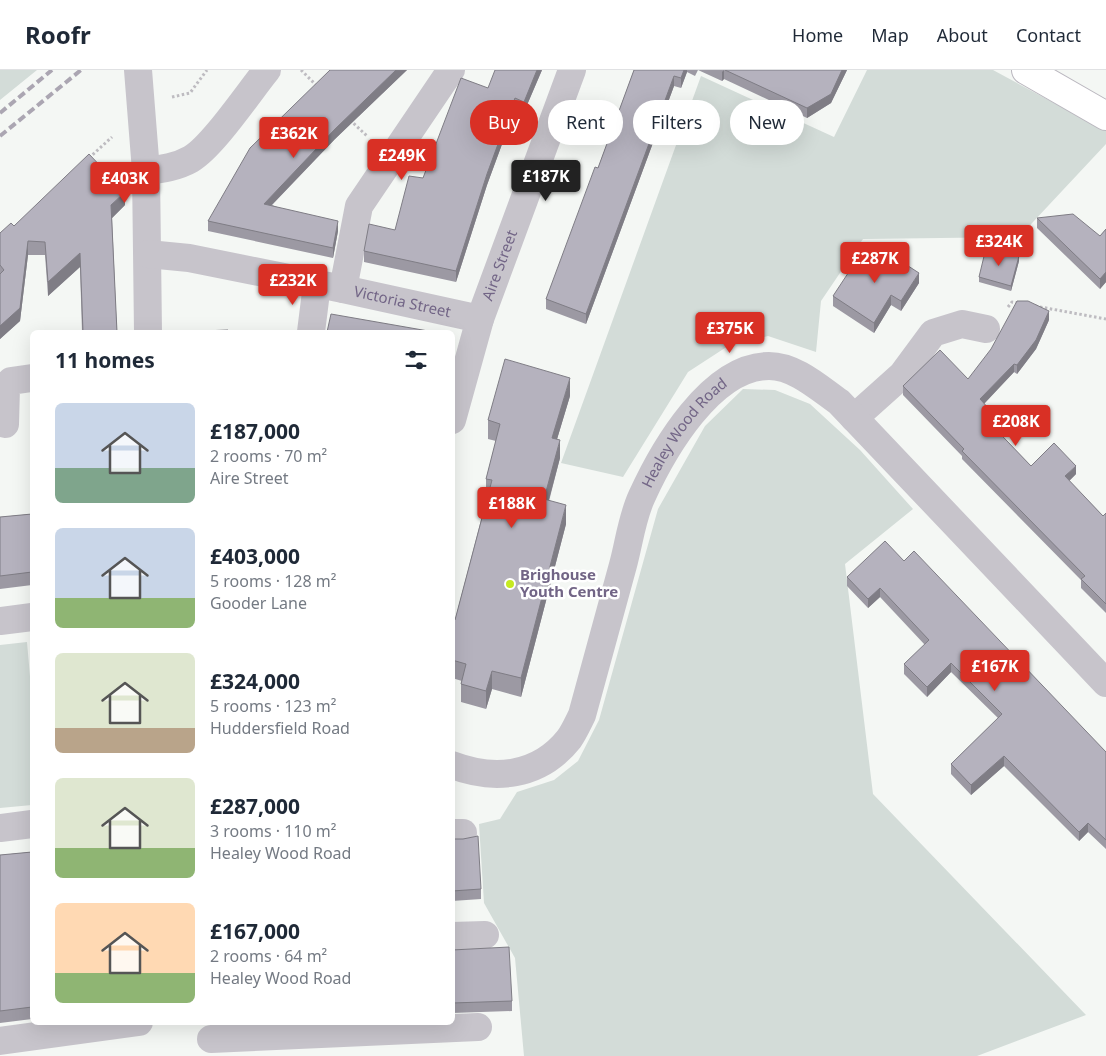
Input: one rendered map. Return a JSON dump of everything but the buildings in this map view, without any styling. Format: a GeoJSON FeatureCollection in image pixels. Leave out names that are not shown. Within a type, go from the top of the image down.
{"type":"FeatureCollection","features":[{"type":"Feature","properties":{"kind":"main road"},"geometry":{"type":"LineString","coordinates":[[1026,70],[1106,116]]}},
{"type":"Feature","properties":{"kind":"street"},"geometry":{"type":"LineString","coordinates":[[146,171],[166,169],[183,162],[205,148],[267,70]]}},
{"type":"Feature","properties":{"kind":"street"},"geometry":{"type":"LineString","coordinates":[[312,330],[359,206],[451,70]]}},
{"type":"Feature","properties":{"kind":"street","name":"Aire Street"},"geometry":{"type":"LineString","coordinates":[[480,319],[572,70]]}},
{"type":"Feature","properties":{"kind":"street"},"geometry":{"type":"LineString","coordinates":[[138,72],[146,171],[148,330]]}},
{"type":"Feature","properties":{"kind":"street","name":"Victoria Street"},"geometry":{"type":"LineString","coordinates":[[148,254],[189,258],[330,286],[480,319]]}},
{"type":"Feature","properties":{"kind":"street"},"geometry":{"type":"LineString","coordinates":[[455,409],[480,319]]}},
{"type":"Feature","properties":{"kind":"street"},"geometry":{"type":"LineString","coordinates":[[854,418],[902,375],[933,334],[962,324],[986,329]]}},
{"type":"Feature","properties":{"kind":"street","name":"Healey Wood Road"},"geometry":{"type":"LineString","coordinates":[[455,766],[472,772],[490,775],[509,774],[549,758],[569,739],[582,715],[641,497],[672,440],[692,413],[714,392],[742,371],[770,366],[790,371],[839,402],[1106,683]]}},
{"type":"Feature","properties":{"kind":"street"},"geometry":{"type":"LineString","coordinates":[[5,424],[6,387],[12,381],[30,378]]}},
{"type":"Feature","properties":{"kind":"street"},"geometry":{"type":"LineString","coordinates":[[0,620],[30,617]]}},
{"type":"Feature","properties":{"kind":"street"},"geometry":{"type":"LineString","coordinates":[[0,828],[30,824]]}},
{"type":"Feature","properties":{"kind":"street"},"geometry":{"type":"LineString","coordinates":[[455,936],[485,935]]}},
{"type":"Feature","properties":{"kind":"street"},"geometry":{"type":"LineString","coordinates":[[0,1041],[117,1025]]}},
{"type":"Feature","properties":{"kind":"street"},"geometry":{"type":"LineString","coordinates":[[211,1039],[401,1026],[478,1027]]}},
{"type":"Feature","properties":{"kind":"path"},"geometry":{"type":"LineString","coordinates":[[85,162],[115,134],[190,93],[207,70]]}},
{"type":"Feature","properties":{"kind":"path"},"geometry":{"type":"LineString","coordinates":[[301,70],[322,91]]}},
{"type":"Feature","properties":{"kind":"path"},"geometry":{"type":"LineString","coordinates":[[349,118],[391,160]]}},
{"type":"Feature","properties":{"kind":"path"},"geometry":{"type":"LineString","coordinates":[[986,329],[1012,302],[1021,303]]}},
{"type":"Feature","properties":{"kind":"path"},"geometry":{"type":"LineString","coordinates":[[1030,305],[1106,319]]}},
{"type":"Feature","properties":{"kind":"shaded area"},"geometry":{"type":"Polygon","coordinates":[[[0,70],[37,70],[0,100],[0,70]]]}},
{"type":"Feature","properties":{"kind":"shaded area"},"geometry":{"type":"Polygon","coordinates":[[[867,70],[993,70],[1106,131],[1106,144],[1019,237],[863,239],[821,301],[816,352],[768,336],[728,346],[688,372],[623,477],[561,463],[676,145],[720,145],[720,100],[692,100],[701,76],[753,100],[730,100],[730,145],[804,145],[804,123],[834,137],[867,70]]]}},
{"type":"Feature","properties":{"kind":"shaded area"},"geometry":{"type":"Polygon","coordinates":[[[743,389],[775,390],[810,404],[860,450],[913,509],[845,564],[873,794],[1086,1015],[977,1056],[524,1056],[515,958],[484,903],[479,824],[500,819],[517,792],[554,780],[578,761],[599,720],[658,509],[705,426],[743,389]]]}},
{"type":"Feature","properties":{"kind":"shaded area"},"geometry":{"type":"Polygon","coordinates":[[[27,642],[30,676],[30,805],[0,808],[0,645],[27,642]]]}},
{"type":"Feature","properties":{"kind":"railway"},"geometry":{"type":"LineString","coordinates":[[0,113],[52,70]]}},
{"type":"Feature","properties":{"kind":"railway"},"geometry":{"type":"LineString","coordinates":[[0,136],[81,70]]}},
{"type":"Feature","properties":{"kind":"place","name":"Brighouse Youth Centre"},"geometry":{"type":"Point","coordinates":[510,584]}}]}
